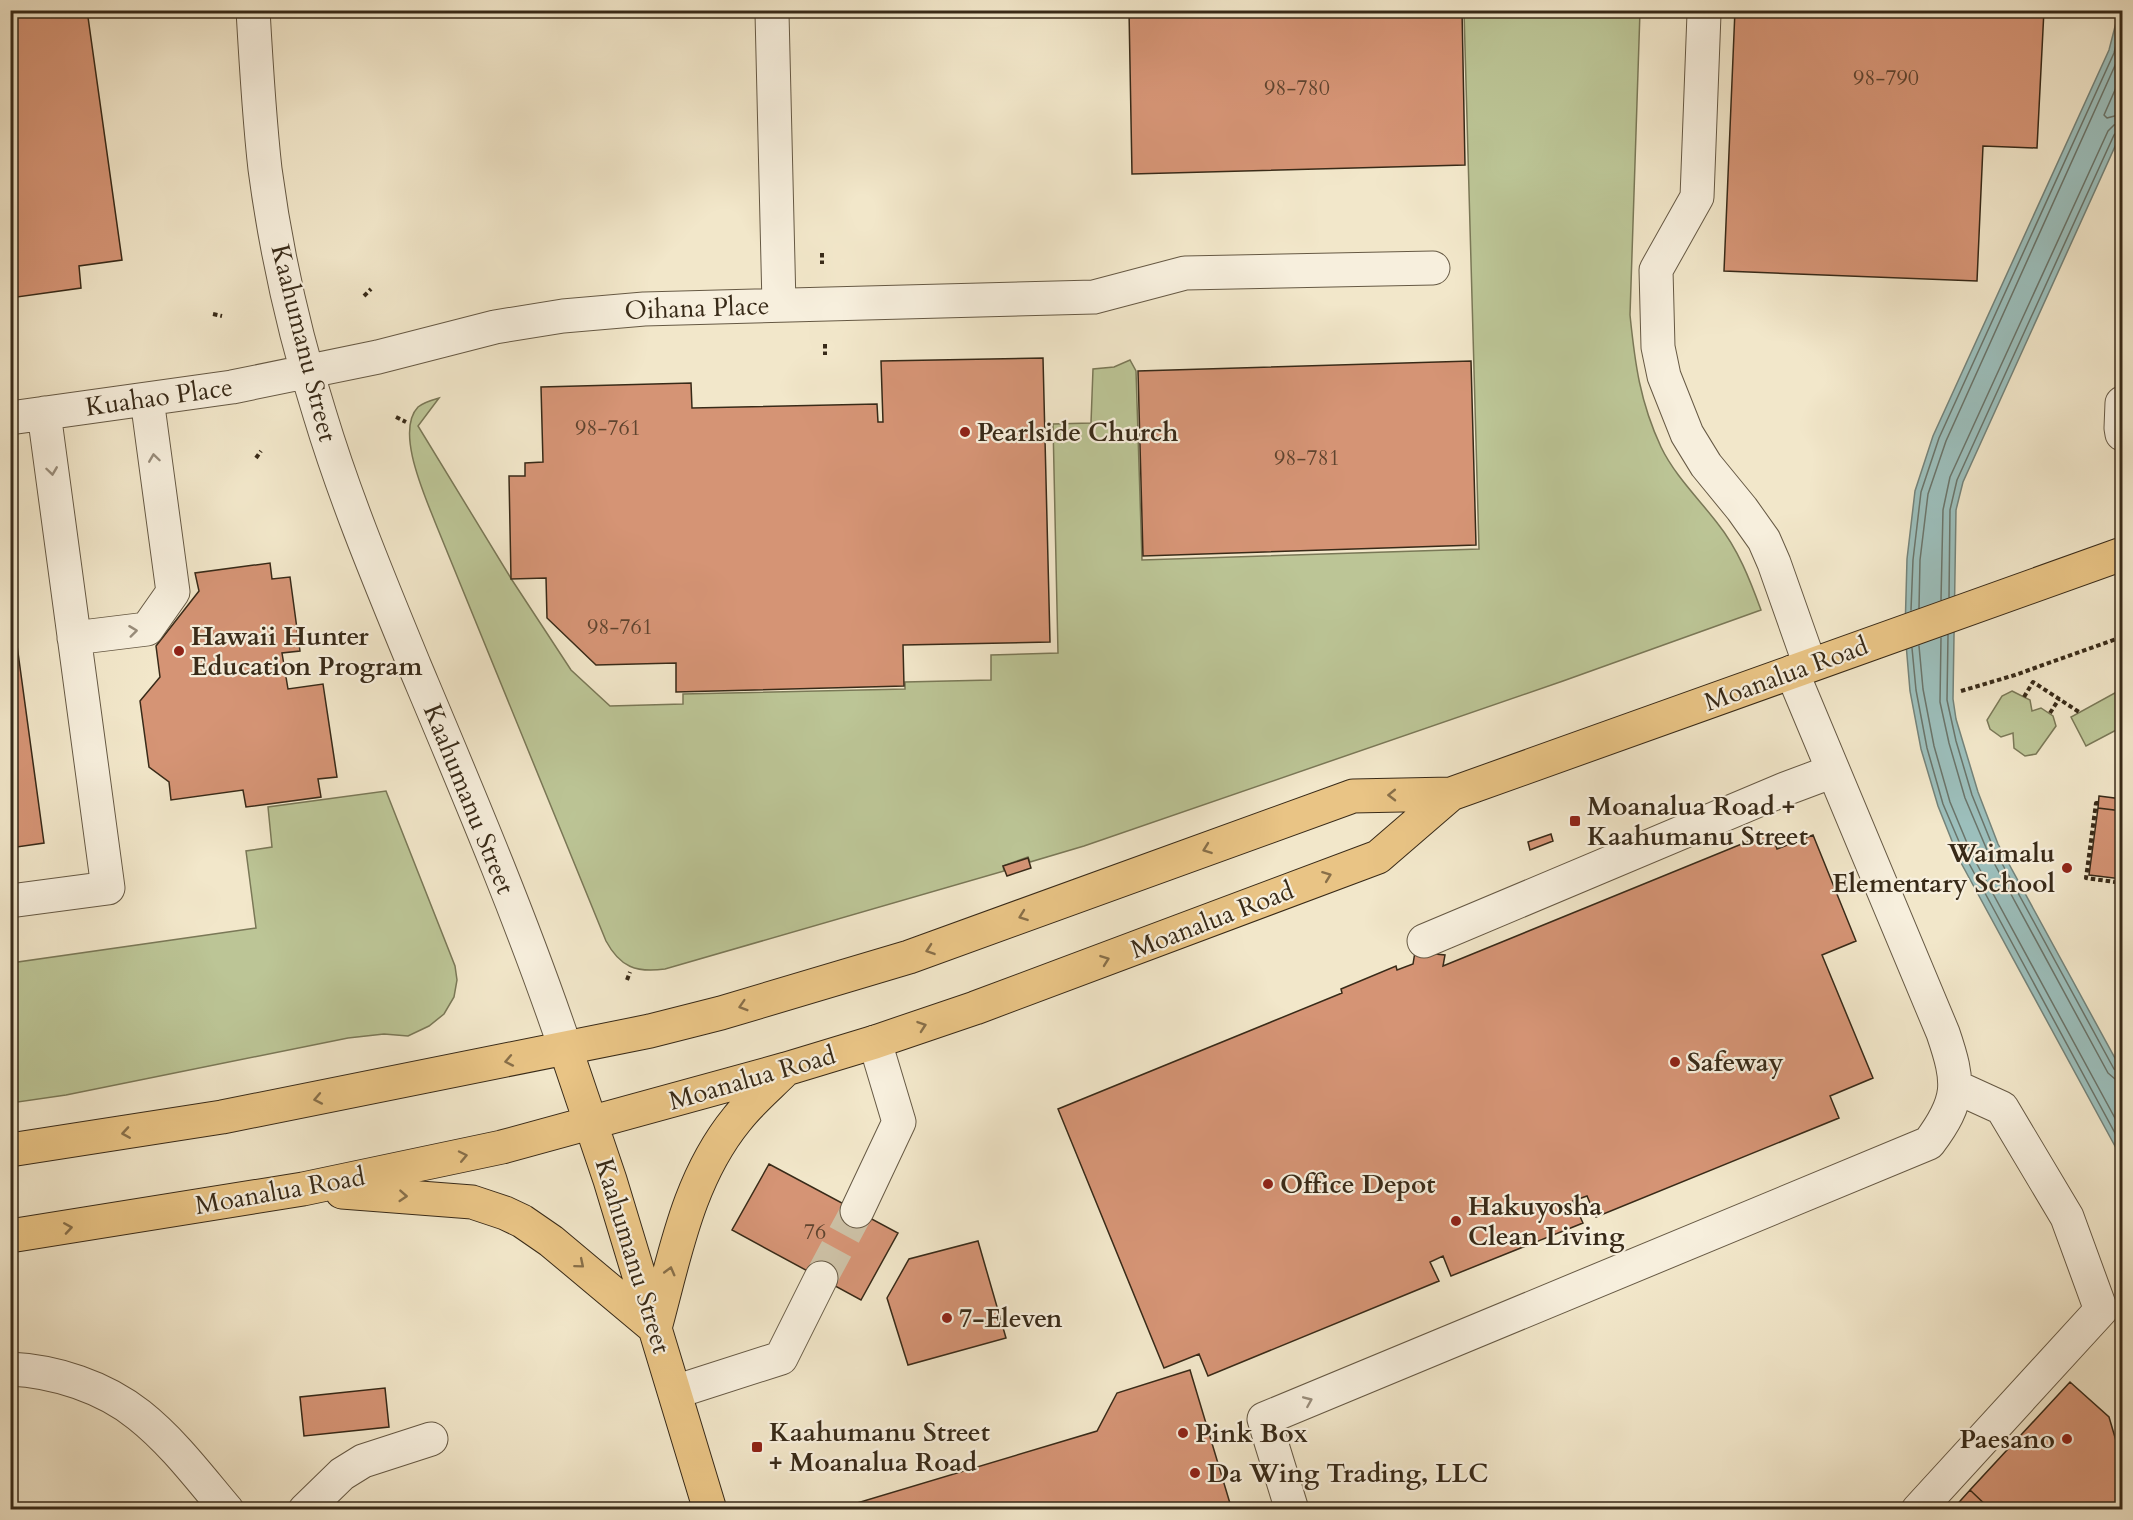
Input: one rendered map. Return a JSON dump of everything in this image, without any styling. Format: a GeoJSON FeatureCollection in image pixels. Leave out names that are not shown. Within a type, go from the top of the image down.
{"type":"FeatureCollection","features":[{"type":"Feature","properties":{"kind":"main road","name":"Moanalua Road"},"geometry":{"type":"LineString","coordinates":[[10,1150],[222,1118],[566,1050],[721,1013],[909,957],[1353,796],[1451,794],[2122,554]]}},
{"type":"Feature","properties":{"kind":"main road","name":"Moanalua Road"},"geometry":{"type":"LineString","coordinates":[[10,1236],[303,1189],[502,1148],[875,1042],[975,1008],[1378,857],[1451,794]]}},
{"type":"Feature","properties":{"kind":"main road","name":"Kaahumanu Street"},"geometry":{"type":"LineString","coordinates":[[566,1050],[656,1328],[710,1509]]}},
{"type":"Feature","properties":{"kind":"main road"},"geometry":{"type":"LineString","coordinates":[[303,1189],[472,1202],[506,1213],[551,1241],[656,1328],[684,1220],[698,1179],[737,1119],[786,1069]]}},
{"type":"Feature","properties":{"kind":"street","name":"Kaahumanu Street"},"geometry":{"type":"LineString","coordinates":[[252,10],[257,92],[266,171],[288,294],[307,371],[350,504],[548,995],[566,1050]]}},
{"type":"Feature","properties":{"kind":"street"},"geometry":{"type":"LineString","coordinates":[[772,13],[779,305]]}},
{"type":"Feature","properties":{"kind":"street"},"geometry":{"type":"LineString","coordinates":[[1292,1509],[1264,1419],[1929,1143],[1946,1121],[1956,1087],[1953,1062],[1943,1033],[1833,771],[1801,668],[1774,562],[1764,540],[1706,465],[1687,434],[1664,376],[1658,347],[1656,270],[1697,197],[1704,15]]}},
{"type":"Feature","properties":{"kind":"street","name":"Oihana Place"},"geometry":{"type":"LineString","coordinates":[[307,371],[378,357],[472,332],[533,319],[644,309],[1094,297],[1185,273],[1433,268]]}},
{"type":"Feature","properties":{"kind":"street","name":"Kuahao Place"},"geometry":{"type":"LineString","coordinates":[[10,418],[232,387],[307,371]]}},
{"type":"Feature","properties":{"kind":"street"},"geometry":{"type":"LineString","coordinates":[[75,638],[147,629],[173,592],[147,399]]}},
{"type":"Feature","properties":{"kind":"street"},"geometry":{"type":"LineString","coordinates":[[2122,403],[2122,434]]}},
{"type":"Feature","properties":{"kind":"street"},"geometry":{"type":"LineString","coordinates":[[10,901],[108,888],[44,413]]}},
{"type":"Feature","properties":{"kind":"street"},"geometry":{"type":"LineString","coordinates":[[1424,941],[1774,793],[1833,771]]}},
{"type":"Feature","properties":{"kind":"street"},"geometry":{"type":"LineString","coordinates":[[857,1211],[899,1122],[875,1042]]}},
{"type":"Feature","properties":{"kind":"street"},"geometry":{"type":"LineString","coordinates":[[1918,1509],[2101,1310],[2067,1217],[2001,1108],[1956,1087]]}},
{"type":"Feature","properties":{"kind":"street"},"geometry":{"type":"LineString","coordinates":[[675,1392],[782,1358],[822,1278]]}},
{"type":"Feature","properties":{"kind":"street"},"geometry":{"type":"LineString","coordinates":[[10,1369],[52,1375],[83,1384],[111,1397],[139,1415],[172,1446],[227,1509]]}},
{"type":"Feature","properties":{"kind":"street"},"geometry":{"type":"LineString","coordinates":[[305,1509],[342,1473],[363,1461],[430,1439]]}},
{"type":"Feature","properties":{"kind":"path"},"geometry":{"type":"LineString","coordinates":[[822,253],[822,264]]}},
{"type":"Feature","properties":{"kind":"path"},"geometry":{"type":"LineString","coordinates":[[364,296],[371,289]]}},
{"type":"Feature","properties":{"kind":"path"},"geometry":{"type":"LineString","coordinates":[[213,314],[222,316]]}},
{"type":"Feature","properties":{"kind":"path"},"geometry":{"type":"LineString","coordinates":[[825,344],[825,356]]}},
{"type":"Feature","properties":{"kind":"path"},"geometry":{"type":"LineString","coordinates":[[396,417],[406,423]]}},
{"type":"Feature","properties":{"kind":"path"},"geometry":{"type":"LineString","coordinates":[[256,458],[261,451]]}},
{"type":"Feature","properties":{"kind":"path"},"geometry":{"type":"LineString","coordinates":[[1961,691],[2122,638]]}},
{"type":"Feature","properties":{"kind":"path"},"geometry":{"type":"LineString","coordinates":[[2024,697],[2033,682],[2079,712]]}},
{"type":"Feature","properties":{"kind":"path"},"geometry":{"type":"LineString","coordinates":[[2050,713],[2059,699]]}},
{"type":"Feature","properties":{"kind":"path"},"geometry":{"type":"LineString","coordinates":[[2098,803],[2096,803],[2086,878],[2122,883]]}},
{"type":"Feature","properties":{"kind":"path"},"geometry":{"type":"LineString","coordinates":[[627,981],[630,972]]}},
{"type":"Feature","properties":{"kind":"green space"},"geometry":{"type":"Polygon","coordinates":[[[1464,11],[1640,11],[1630,315],[1640,382],[1648,414],[1661,447],[1680,478],[1732,544],[1761,610],[1563,681],[1084,846],[1030,862],[1028,857],[1003,866],[1004,871],[665,969],[637,969],[617,957],[606,941],[419,481],[414,464],[410,431],[412,418],[418,407],[425,402],[439,398],[418,426],[512,580],[571,670],[610,706],[683,704],[683,694],[905,689],[905,682],[991,680],[991,655],[1058,653],[1053,424],[1091,423],[1093,369],[1114,367],[1130,360],[1136,371],[1142,560],[1479,549],[1464,11]]]}},
{"type":"Feature","properties":{"kind":"green space"},"geometry":{"type":"Polygon","coordinates":[[[2122,689],[2122,727],[2086,746],[2071,717],[2122,689]]]}},
{"type":"Feature","properties":{"kind":"green space"},"geometry":{"type":"Polygon","coordinates":[[[2012,691],[2030,700],[2032,711],[2041,708],[2053,716],[2056,726],[2036,754],[2025,756],[2014,748],[2013,733],[2001,737],[1990,729],[1987,720],[2002,696],[2012,691]]]}},
{"type":"Feature","properties":{"kind":"green space"},"geometry":{"type":"Polygon","coordinates":[[[386,791],[455,966],[457,980],[454,997],[444,1014],[429,1026],[408,1036],[384,1034],[348,1038],[66,1095],[11,1103],[11,963],[256,928],[246,851],[272,847],[268,807],[386,791]]]}},
{"type":"Feature","properties":{"kind":"water"},"geometry":{"type":"Polygon","coordinates":[[[2119,11],[2122,11],[2122,131],[1963,482],[1956,510],[1953,699],[1956,719],[1978,792],[1998,844],[2122,1071],[2122,1159],[1960,861],[1938,806],[1921,749],[1910,691],[1905,632],[1907,559],[1915,491],[1933,436],[2109,50],[2119,11]]]}},
{"type":"Feature","properties":{"kind":"building"},"geometry":{"type":"Polygon","coordinates":[[[10,10],[87,10],[122,260],[79,266],[81,288],[10,298],[10,10]]]}},
{"type":"Feature","properties":{"kind":"building"},"geometry":{"type":"Polygon","coordinates":[[[1129,10],[1462,10],[1465,165],[1132,174],[1129,10]]]}},
{"type":"Feature","properties":{"kind":"building"},"geometry":{"type":"Polygon","coordinates":[[[1735,10],[2044,10],[2037,148],[1983,146],[1977,281],[1724,271],[1735,10]]]}},
{"type":"Feature","properties":{"kind":"building"},"geometry":{"type":"Polygon","coordinates":[[[1043,358],[1050,642],[903,645],[904,686],[676,692],[676,663],[596,665],[547,618],[546,578],[511,579],[509,476],[525,476],[525,463],[543,462],[541,387],[691,383],[692,408],[877,404],[878,422],[883,422],[881,361],[1043,358]]]}},
{"type":"Feature","properties":{"kind":"building"},"geometry":{"type":"Polygon","coordinates":[[[1471,361],[1476,545],[1143,556],[1138,371],[1471,361]]]}},
{"type":"Feature","properties":{"kind":"building"},"geometry":{"type":"Polygon","coordinates":[[[270,563],[272,579],[290,577],[300,651],[282,653],[288,689],[323,684],[337,777],[318,779],[321,797],[246,807],[243,790],[171,800],[169,782],[149,767],[140,701],[160,677],[156,646],[199,591],[195,573],[270,563]]]}},
{"type":"Feature","properties":{"kind":"building"},"geometry":{"type":"Polygon","coordinates":[[[10,594],[44,843],[10,848],[10,594]]]}},
{"type":"Feature","properties":{"kind":"building"},"geometry":{"type":"Polygon","coordinates":[[[2099,796],[2122,799],[2122,811],[2098,808],[2099,796]]]}},
{"type":"Feature","properties":{"kind":"building"},"geometry":{"type":"Polygon","coordinates":[[[2098,808],[2122,811],[2122,879],[2089,875],[2098,808]]]}},
{"type":"Feature","properties":{"kind":"building"},"geometry":{"type":"Polygon","coordinates":[[[1771,832],[1777,849],[1813,835],[1856,941],[1822,955],[1873,1078],[1830,1096],[1839,1118],[1596,1217],[1587,1196],[1573,1201],[1583,1223],[1451,1276],[1443,1256],[1430,1262],[1439,1281],[1208,1376],[1199,1354],[1164,1368],[1058,1109],[1342,993],[1341,989],[1396,966],[1397,970],[1413,964],[1415,952],[1445,955],[1443,966],[1771,832]]]}},
{"type":"Feature","properties":{"kind":"building"},"geometry":{"type":"Polygon","coordinates":[[[1551,834],[1553,841],[1530,850],[1528,842],[1551,834]]]}},
{"type":"Feature","properties":{"kind":"building"},"geometry":{"type":"Polygon","coordinates":[[[1028,858],[1031,868],[1007,876],[1003,866],[1028,858]]]}},
{"type":"Feature","properties":{"kind":"building"},"geometry":{"type":"Polygon","coordinates":[[[769,1164],[898,1233],[861,1300],[732,1230],[769,1164]]]}},
{"type":"Feature","properties":{"kind":"building","name":"7-Eleven"},"geometry":{"type":"Polygon","coordinates":[[[978,1241],[1006,1338],[908,1365],[887,1298],[909,1259],[978,1241]]]}},
{"type":"Feature","properties":{"kind":"building"},"geometry":{"type":"Polygon","coordinates":[[[1190,1370],[1232,1510],[848,1510],[847,1506],[1097,1431],[1117,1393],[1190,1370]]]}},
{"type":"Feature","properties":{"kind":"building","name":"Paesano"},"geometry":{"type":"Polygon","coordinates":[[[2070,1382],[2109,1417],[2122,1461],[2122,1510],[1991,1510],[1970,1490],[2070,1382]]]}},
{"type":"Feature","properties":{"kind":"building"},"geometry":{"type":"Polygon","coordinates":[[[385,1388],[389,1427],[304,1436],[300,1397],[385,1388]]]}},
{"type":"Feature","properties":{"kind":"building"},"geometry":{"type":"Polygon","coordinates":[[[1970,1490],[1991,1510],[1952,1510],[1970,1490]]]}},
{"type":"Feature","properties":{"kind":"tunnel"},"geometry":{"type":"LineString","coordinates":[[821,1278],[857,1211]]}},
{"type":"Feature","properties":{"kind":"place","name":"Pearlside Church"},"geometry":{"type":"Point","coordinates":[965,432]}},
{"type":"Feature","properties":{"kind":"place","name":"Hawaii Hunter Education Program"},"geometry":{"type":"Point","coordinates":[179,651]}},
{"type":"Feature","properties":{"kind":"place","name":"Moanalua Road + Kaahumanu Street"},"geometry":{"type":"Point","coordinates":[1575,821]}},
{"type":"Feature","properties":{"kind":"place","name":"Waimalu Elementary School"},"geometry":{"type":"Point","coordinates":[2067,868]}},
{"type":"Feature","properties":{"kind":"place","name":"Safeway"},"geometry":{"type":"Point","coordinates":[1675,1062]}},
{"type":"Feature","properties":{"kind":"place","name":"Office Depot"},"geometry":{"type":"Point","coordinates":[1268,1184]}},
{"type":"Feature","properties":{"kind":"place","name":"Hakuyosha Clean Living"},"geometry":{"type":"Point","coordinates":[1456,1221]}},
{"type":"Feature","properties":{"kind":"place","name":"7-Eleven"},"geometry":{"type":"Point","coordinates":[947,1318]}},
{"type":"Feature","properties":{"kind":"place","name":"Pink Box"},"geometry":{"type":"Point","coordinates":[1183,1433]}},
{"type":"Feature","properties":{"kind":"place","name":"Paesano"},"geometry":{"type":"Point","coordinates":[2067,1439]}},
{"type":"Feature","properties":{"kind":"place","name":"Kaahumanu Street + Moanalua Road"},"geometry":{"type":"Point","coordinates":[757,1447]}},
{"type":"Feature","properties":{"kind":"place","name":"Da Wing Trading, LLC"},"geometry":{"type":"Point","coordinates":[1195,1473]}}]}
